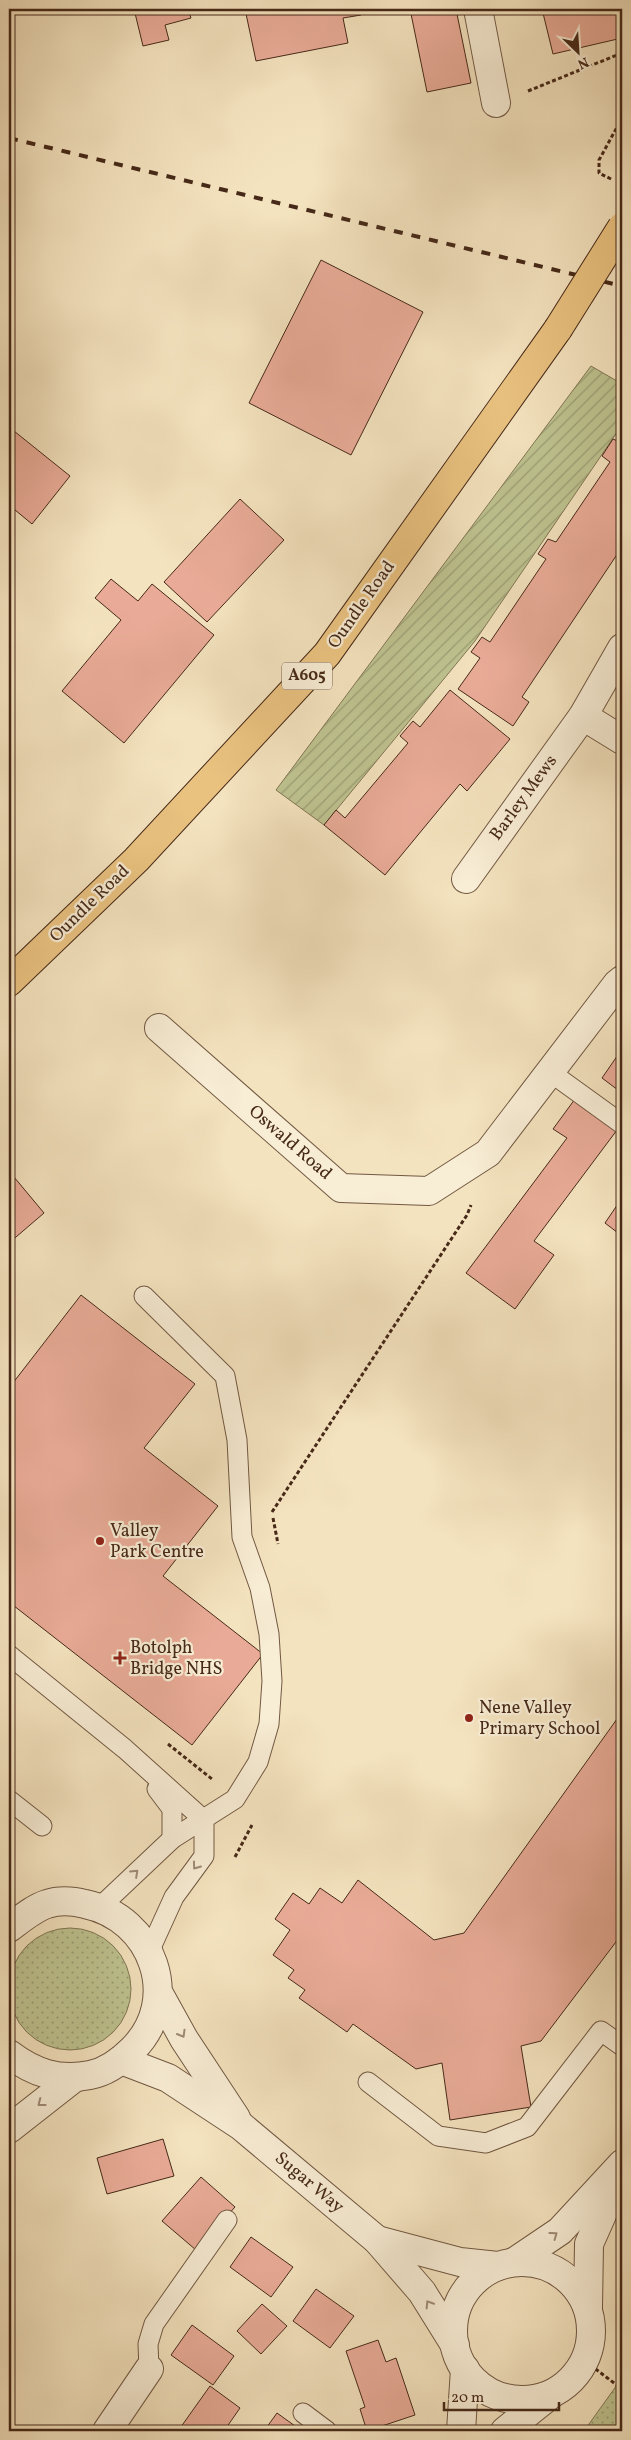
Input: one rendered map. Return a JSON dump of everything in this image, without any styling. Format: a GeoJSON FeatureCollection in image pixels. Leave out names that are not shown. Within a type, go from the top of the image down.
{"type":"FeatureCollection","features":[{"type":"Feature","properties":{"kind":"main road","name":"Oundle Road"},"geometry":{"type":"LineString","coordinates":[[9,982],[136,860],[327,654],[558,329],[622,227]]}},
{"type":"Feature","properties":{"kind":"street"},"geometry":{"type":"LineString","coordinates":[[478,9],[496,104]]}},
{"type":"Feature","properties":{"kind":"street","name":"Barley Mews"},"geometry":{"type":"LineString","coordinates":[[466,879],[583,716],[622,648]]}},
{"type":"Feature","properties":{"kind":"street"},"geometry":{"type":"LineString","coordinates":[[583,716],[622,740]]}},
{"type":"Feature","properties":{"kind":"street","name":"Oswald Road"},"geometry":{"type":"LineString","coordinates":[[158,1028],[341,1188],[429,1191],[488,1153],[617,984],[622,980]]}},
{"type":"Feature","properties":{"kind":"street"},"geometry":{"type":"LineString","coordinates":[[9,2054],[25,2066],[49,2076],[74,2078],[99,2073],[121,2060],[140,2042],[153,2018],[158,1992],[156,1972],[149,1952],[137,1933],[120,1917],[100,1907],[74,1901],[47,1904],[12,1923]]}},
{"type":"Feature","properties":{"kind":"street","name":"Sugar Way"},"geometry":{"type":"LineString","coordinates":[[158,1992],[184,2039],[241,2126]]}},
{"type":"Feature","properties":{"kind":"street","name":"Sugar Way"},"geometry":{"type":"LineString","coordinates":[[121,2060],[168,2078],[241,2126],[376,2240],[422,2292],[460,2357]]}},
{"type":"Feature","properties":{"kind":"street"},"geometry":{"type":"LineString","coordinates":[[9,2128],[74,2078]]}},
{"type":"Feature","properties":{"kind":"street"},"geometry":{"type":"LineString","coordinates":[[461,2431],[460,2357],[453,2326],[458,2307],[467,2290],[480,2276],[506,2264],[560,2231],[622,2164]]}},
{"type":"Feature","properties":{"kind":"street"},"geometry":{"type":"LineString","coordinates":[[505,2431],[571,2379],[585,2361],[590,2344],[591,2325],[588,2308],[589,2244],[622,2170]]}},
{"type":"Feature","properties":{"kind":"street","name":"Sugar Way"},"geometry":{"type":"LineString","coordinates":[[376,2240],[460,2262],[506,2264]]}},
{"type":"Feature","properties":{"kind":"street"},"geometry":{"type":"LineString","coordinates":[[506,2264],[530,2262],[549,2267],[566,2277],[580,2292],[588,2308]]}},
{"type":"Feature","properties":{"kind":"street"},"geometry":{"type":"LineString","coordinates":[[460,2357],[480,2385],[497,2395],[515,2399],[534,2399],[553,2393]]}},
{"type":"Feature","properties":{"kind":"street"},"geometry":{"type":"LineString","coordinates":[[107,2431],[149,2369]]}},
{"type":"Feature","properties":{"kind":"lane"},"geometry":{"type":"LineString","coordinates":[[550,1072],[622,1124]]}},
{"type":"Feature","properties":{"kind":"lane"},"geometry":{"type":"LineString","coordinates":[[100,1907],[172,1839],[235,1799],[258,1762],[269,1724],[272,1681],[270,1634],[260,1588],[242,1537],[237,1440],[225,1376],[144,1296]]}},
{"type":"Feature","properties":{"kind":"lane"},"geometry":{"type":"LineString","coordinates":[[9,1655],[125,1749],[204,1820],[204,1856],[174,1897],[149,1952]]}},
{"type":"Feature","properties":{"kind":"lane"},"geometry":{"type":"LineString","coordinates":[[125,1749],[172,1809],[172,1839]]}},
{"type":"Feature","properties":{"kind":"lane"},"geometry":{"type":"LineString","coordinates":[[9,1800],[42,1826]]}},
{"type":"Feature","properties":{"kind":"lane"},"geometry":{"type":"LineString","coordinates":[[368,2082],[438,2136],[486,2143],[527,2127],[601,2031],[622,2046]]}},
{"type":"Feature","properties":{"kind":"lane"},"geometry":{"type":"LineString","coordinates":[[149,2369],[148,2344],[154,2324],[227,2220]]}},
{"type":"Feature","properties":{"kind":"lane"},"geometry":{"type":"LineString","coordinates":[[303,2413],[327,2431]]}},
{"type":"Feature","properties":{"kind":"path"},"geometry":{"type":"LineString","coordinates":[[496,104],[622,53]]}},
{"type":"Feature","properties":{"kind":"path"},"geometry":{"type":"LineString","coordinates":[[610,179],[599,173],[599,160],[622,118]]}},
{"type":"Feature","properties":{"kind":"path"},"geometry":{"type":"LineString","coordinates":[[280,1553],[272,1511],[468,1215],[488,1153]]}},
{"type":"Feature","properties":{"kind":"path"},"geometry":{"type":"LineString","coordinates":[[166,1743],[197,1766],[255,1818],[234,1858]]}},
{"type":"Feature","properties":{"kind":"path"},"geometry":{"type":"LineString","coordinates":[[585,2361],[622,2389]]}},
{"type":"Feature","properties":{"kind":"green space"},"geometry":{"type":"Polygon","coordinates":[[[591,366],[622,384],[622,425],[475,641],[324,825],[276,790],[591,366]]]}},
{"type":"Feature","properties":{"kind":"green space"},"geometry":{"type":"Polygon","coordinates":[[[70,1928],[82,1929],[93,1933],[104,1938],[113,1946],[121,1955],[126,1966],[130,1977],[130,2001],[126,2012],[121,2023],[113,2032],[104,2040],[93,2045],[82,2049],[70,2050],[58,2049],[47,2045],[36,2040],[27,2032],[19,2023],[14,2012],[10,2001],[9,1989],[10,1977],[14,1966],[19,1955],[27,1946],[36,1938],[47,1933],[58,1929],[70,1928]]]}},
{"type":"Feature","properties":{"kind":"green space"},"geometry":{"type":"Polygon","coordinates":[[[622,2378],[622,2431],[584,2431],[622,2378]]]}},
{"type":"Feature","properties":{"kind":"building"},"geometry":{"type":"Polygon","coordinates":[[[134,9],[188,9],[191,18],[165,25],[169,40],[143,46],[134,9]]]}},
{"type":"Feature","properties":{"kind":"building"},"geometry":{"type":"Polygon","coordinates":[[[245,9],[360,9],[361,15],[343,18],[348,43],[256,61],[245,9]]]}},
{"type":"Feature","properties":{"kind":"building"},"geometry":{"type":"Polygon","coordinates":[[[410,9],[463,9],[463,13],[457,14],[471,83],[427,92],[410,9]]]}},
{"type":"Feature","properties":{"kind":"building"},"geometry":{"type":"Polygon","coordinates":[[[542,9],[622,9],[622,38],[553,54],[542,9]]]}},
{"type":"Feature","properties":{"kind":"building"},"geometry":{"type":"Polygon","coordinates":[[[321,260],[423,312],[351,455],[249,403],[321,260]]]}},
{"type":"Feature","properties":{"kind":"building"},"geometry":{"type":"Polygon","coordinates":[[[9,427],[70,476],[32,524],[9,505],[9,427]]]}},
{"type":"Feature","properties":{"kind":"building"},"geometry":{"type":"Polygon","coordinates":[[[613,439],[622,443],[622,547],[522,697],[529,702],[513,726],[458,689],[480,658],[471,652],[482,637],[490,642],[546,559],[538,554],[548,539],[556,542],[610,462],[602,456],[613,439]]]}},
{"type":"Feature","properties":{"kind":"building"},"geometry":{"type":"Polygon","coordinates":[[[240,499],[284,540],[207,622],[164,582],[240,499]]]}},
{"type":"Feature","properties":{"kind":"building"},"geometry":{"type":"Polygon","coordinates":[[[111,579],[138,601],[152,584],[214,635],[124,743],[62,691],[121,620],[95,598],[111,579]]]}},
{"type":"Feature","properties":{"kind":"building"},"geometry":{"type":"Polygon","coordinates":[[[450,690],[510,739],[467,791],[460,784],[385,875],[324,825],[336,810],[345,818],[408,743],[400,736],[413,721],[420,727],[450,690]]]}},
{"type":"Feature","properties":{"kind":"building"},"geometry":{"type":"Polygon","coordinates":[[[622,1049],[622,1093],[602,1078],[622,1049]]]}},
{"type":"Feature","properties":{"kind":"building"},"geometry":{"type":"Polygon","coordinates":[[[575,1099],[617,1130],[534,1241],[554,1255],[515,1309],[466,1273],[567,1138],[553,1129],[575,1099]]]}},
{"type":"Feature","properties":{"kind":"building"},"geometry":{"type":"Polygon","coordinates":[[[9,1171],[44,1213],[9,1243],[9,1171]]]}},
{"type":"Feature","properties":{"kind":"building"},"geometry":{"type":"Polygon","coordinates":[[[622,1198],[622,1236],[605,1223],[622,1198]]]}},
{"type":"Feature","properties":{"kind":"building","name":"Valley Park Centre"},"geometry":{"type":"Polygon","coordinates":[[[81,1295],[195,1384],[144,1448],[218,1506],[163,1576],[263,1654],[192,1745],[9,1602],[9,1388],[81,1295]]]}},
{"type":"Feature","properties":{"kind":"building"},"geometry":{"type":"Polygon","coordinates":[[[622,1712],[622,1934],[541,2041],[521,2046],[531,2107],[450,2120],[442,2063],[416,2069],[353,2024],[347,2032],[299,1998],[305,1990],[288,1978],[294,1970],[273,1955],[290,1930],[275,1919],[293,1893],[309,1904],[320,1888],[342,1903],[358,1880],[434,1940],[464,1933],[622,1712]]]}},
{"type":"Feature","properties":{"kind":"building"},"geometry":{"type":"Polygon","coordinates":[[[163,2139],[174,2176],[107,2194],[97,2158],[163,2139]]]}},
{"type":"Feature","properties":{"kind":"building"},"geometry":{"type":"Polygon","coordinates":[[[201,2177],[235,2207],[196,2250],[162,2221],[201,2177]]]}},
{"type":"Feature","properties":{"kind":"building"},"geometry":{"type":"Polygon","coordinates":[[[251,2237],[293,2267],[271,2297],[230,2267],[251,2237]]]}},
{"type":"Feature","properties":{"kind":"building"},"geometry":{"type":"Polygon","coordinates":[[[316,2289],[354,2316],[330,2348],[293,2321],[316,2289]]]}},
{"type":"Feature","properties":{"kind":"building"},"geometry":{"type":"Polygon","coordinates":[[[262,2304],[287,2326],[261,2354],[237,2331],[262,2304]]]}},
{"type":"Feature","properties":{"kind":"building"},"geometry":{"type":"Polygon","coordinates":[[[192,2325],[234,2356],[213,2385],[171,2355],[192,2325]]]}},
{"type":"Feature","properties":{"kind":"building"},"geometry":{"type":"Polygon","coordinates":[[[378,2340],[386,2362],[396,2358],[415,2415],[367,2431],[360,2409],[365,2407],[346,2351],[378,2340]]]}},
{"type":"Feature","properties":{"kind":"building"},"geometry":{"type":"Polygon","coordinates":[[[210,2386],[240,2408],[224,2431],[178,2431],[210,2386]]]}},
{"type":"Feature","properties":{"kind":"building"},"geometry":{"type":"Polygon","coordinates":[[[277,2413],[302,2431],[264,2431],[277,2413]]]}},
{"type":"Feature","properties":{"kind":"railway"},"geometry":{"type":"LineString","coordinates":[[9,138],[622,286]]}},
{"type":"Feature","properties":{"kind":"place","name":"Valley Park Centre"},"geometry":{"type":"Point","coordinates":[100,1541]}},
{"type":"Feature","properties":{"kind":"place","name":"Botolph Bridge NHS"},"geometry":{"type":"Point","coordinates":[120,1658]}},
{"type":"Feature","properties":{"kind":"place","name":"Nene Valley Primary School"},"geometry":{"type":"Point","coordinates":[469,1718]}}]}
